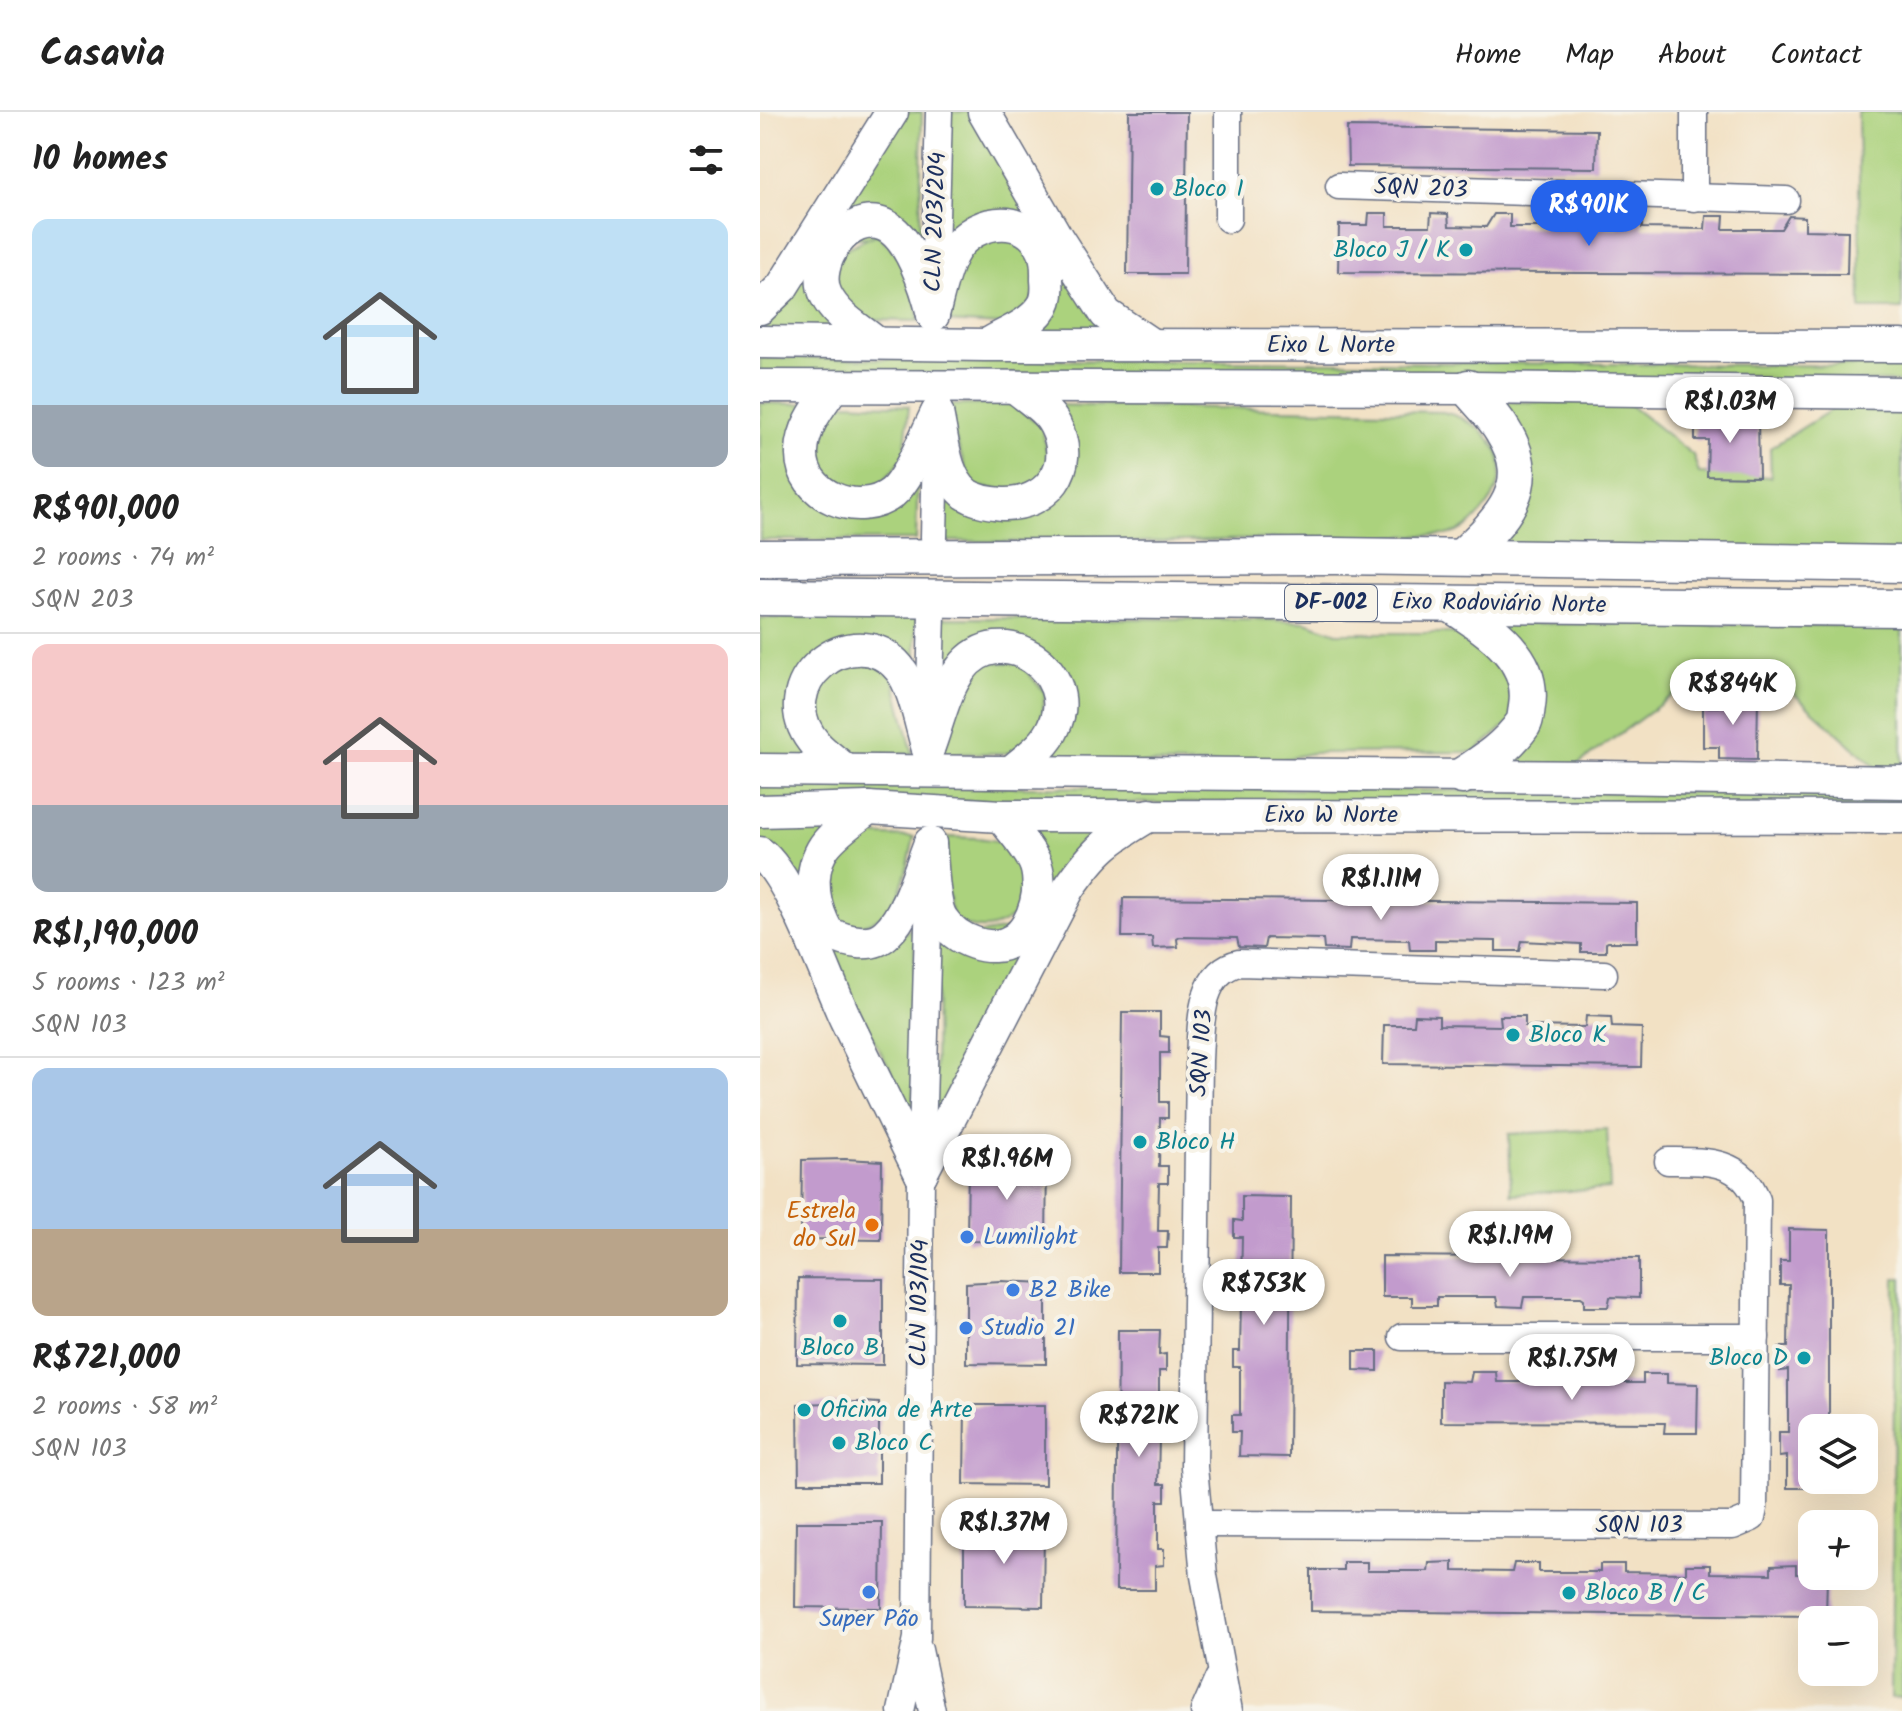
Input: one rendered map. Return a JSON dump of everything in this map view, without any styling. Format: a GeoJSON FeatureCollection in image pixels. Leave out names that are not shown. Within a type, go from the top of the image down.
{"type":"FeatureCollection","features":[{"type":"Feature","properties":{"kind":"highway"},"geometry":{"type":"LineString","coordinates":[[1462,557],[1507,510],[1517,476],[1514,453],[1503,430],[1468,388]]}},
{"type":"Feature","properties":{"kind":"highway","name":"Eixo Rodoviário Norte"},"geometry":{"type":"LineString","coordinates":[[760,558],[1462,557],[1902,564]]}},
{"type":"Feature","properties":{"kind":"highway","name":"Eixo Rodoviário Norte"},"geometry":{"type":"LineString","coordinates":[[760,597],[1902,608]]}},
{"type":"Feature","properties":{"kind":"highway"},"geometry":{"type":"LineString","coordinates":[[1451,604],[1486,627],[1507,646],[1524,669],[1529,692],[1525,722],[1490,758],[1462,776]]}},
{"type":"Feature","properties":{"kind":"main road"},"geometry":{"type":"LineString","coordinates":[[760,308],[782,287],[892,112]]}},
{"type":"Feature","properties":{"kind":"main road"},"geometry":{"type":"LineString","coordinates":[[984,112],[1057,238],[1106,314],[1152,345]]}},
{"type":"Feature","properties":{"kind":"main road"},"geometry":{"type":"LineString","coordinates":[[875,342],[840,314],[823,287],[822,273],[829,252],[854,227],[878,223],[892,230],[925,284],[933,323]]}},
{"type":"Feature","properties":{"kind":"main road"},"geometry":{"type":"LineString","coordinates":[[933,323],[951,256],[967,234],[982,226],[998,223],[1028,231],[1047,260],[1043,307],[1029,321],[985,345]]}},
{"type":"Feature","properties":{"kind":"main road","name":"Eixo L Norte"},"geometry":{"type":"LineString","coordinates":[[760,342],[1902,346]]}},
{"type":"Feature","properties":{"kind":"main road","name":"Eixo L Norte"},"geometry":{"type":"LineString","coordinates":[[760,386],[1902,393]]}},
{"type":"Feature","properties":{"kind":"main road"},"geometry":{"type":"LineString","coordinates":[[833,387],[807,427],[802,453],[804,469],[816,490],[839,502],[864,503],[891,495],[906,476],[937,406]]}},
{"type":"Feature","properties":{"kind":"main road"},"geometry":{"type":"LineString","coordinates":[[937,406],[948,466],[967,494],[987,503],[1018,504],[1039,497],[1049,487],[1059,473],[1061,457],[1054,424],[1015,387]]}},
{"type":"Feature","properties":{"kind":"main road"},"geometry":{"type":"LineString","coordinates":[[928,755],[950,688],[961,668],[987,648],[1009,648],[1030,653],[1052,677],[1059,711],[1056,725],[1044,744],[1012,771]]}},
{"type":"Feature","properties":{"kind":"main road"},"geometry":{"type":"LineString","coordinates":[[844,769],[814,743],[800,709],[807,676],[821,662],[839,652],[864,650],[884,655],[902,670],[928,755]]}},
{"type":"Feature","properties":{"kind":"main road","name":"Eixo W Norte"},"geometry":{"type":"LineString","coordinates":[[760,770],[1902,782]]}},
{"type":"Feature","properties":{"kind":"main road"},"geometry":{"type":"LineString","coordinates":[[868,808],[823,849],[815,869],[814,900],[828,933],[843,940],[868,942],[887,934],[903,907],[930,834]]}},
{"type":"Feature","properties":{"kind":"main road","name":"Eixo W Norte"},"geometry":{"type":"LineString","coordinates":[[760,811],[868,808],[1001,816],[1902,817]]}},
{"type":"Feature","properties":{"kind":"main road"},"geometry":{"type":"LineString","coordinates":[[921,1174],[1069,888],[1092,855],[1116,835],[1151,814]]}},
{"type":"Feature","properties":{"kind":"main road"},"geometry":{"type":"LineString","coordinates":[[930,834],[941,918],[956,933],[974,943],[1001,945],[1012,941],[1028,923],[1036,901],[1038,880],[1035,862],[1001,816]]}},
{"type":"Feature","properties":{"kind":"main road"},"geometry":{"type":"LineString","coordinates":[[760,853],[771,862],[794,902],[921,1174]]}},
{"type":"Feature","properties":{"kind":"street","name":"CLN 203/204"},"geometry":{"type":"LineString","coordinates":[[933,323],[939,112]]}},
{"type":"Feature","properties":{"kind":"street"},"geometry":{"type":"LineString","coordinates":[[1228,112],[1228,219]]}},
{"type":"Feature","properties":{"kind":"street"},"geometry":{"type":"LineString","coordinates":[[1694,112],[1694,198]]}},
{"type":"Feature","properties":{"kind":"street","name":"SQN 203"},"geometry":{"type":"LineString","coordinates":[[1339,186],[1786,200]]}},
{"type":"Feature","properties":{"kind":"street"},"geometry":{"type":"LineString","coordinates":[[934,537],[937,406]]}},
{"type":"Feature","properties":{"kind":"street"},"geometry":{"type":"LineString","coordinates":[[928,755],[932,613]]}},
{"type":"Feature","properties":{"kind":"street","name":"CLN 103/104"},"geometry":{"type":"LineString","coordinates":[[901,1711],[917,1638],[921,1174],[930,834]]}},
{"type":"Feature","properties":{"kind":"street","name":"SQN 103"},"geometry":{"type":"LineString","coordinates":[[1229,1711],[1204,1576],[1194,1467],[1199,1060],[1202,1014],[1208,991],[1218,974],[1239,963],[1357,964],[1604,974]]}},
{"type":"Feature","properties":{"kind":"street","name":"SQN 103"},"geometry":{"type":"LineString","coordinates":[[1199,1524],[1733,1526],[1752,1518],[1757,1200],[1751,1183],[1737,1171],[1705,1161],[1668,1161]]}},
{"type":"Feature","properties":{"kind":"street"},"geometry":{"type":"LineString","coordinates":[[1402,1337],[1756,1337]]}},
{"type":"Feature","properties":{"kind":"street","name":"SQN 103"},"geometry":{"type":"LineString","coordinates":[[1215,1635],[1220,1711]]}},
{"type":"Feature","properties":{"kind":"street","name":"CLN 103/104"},"geometry":{"type":"LineString","coordinates":[[917,1638],[932,1711]]}},
{"type":"Feature","properties":{"kind":"street"},"geometry":{"type":"LineString","coordinates":[[1204,1711],[1218,1679]]}},
{"type":"Feature","properties":{"kind":"green space"},"geometry":{"type":"Polygon","coordinates":[[[901,112],[922,112],[920,239],[826,237],[840,328],[760,334],[760,320],[901,112]]]}},
{"type":"Feature","properties":{"kind":"green space"},"geometry":{"type":"Polygon","coordinates":[[[945,112],[969,112],[1104,329],[1018,335],[1034,324],[1033,234],[943,241],[945,112]]]}},
{"type":"Feature","properties":{"kind":"green space"},"geometry":{"type":"Polygon","coordinates":[[[1858,112],[1902,112],[1902,309],[1861,309],[1858,112]]]}},
{"type":"Feature","properties":{"kind":"green space"},"geometry":{"type":"Polygon","coordinates":[[[877,234],[909,265],[919,321],[865,320],[845,314],[829,264],[834,254],[877,234]]]}},
{"type":"Feature","properties":{"kind":"green space"},"geometry":{"type":"Polygon","coordinates":[[[1003,236],[1039,253],[1036,301],[1001,325],[945,322],[958,251],[1003,236]]]}},
{"type":"Feature","properties":{"kind":"green space"},"geometry":{"type":"Polygon","coordinates":[[[760,358],[1902,366],[1902,382],[760,372],[760,358]]]}},
{"type":"Feature","properties":{"kind":"green space"},"geometry":{"type":"Polygon","coordinates":[[[1483,402],[1626,402],[1693,455],[1699,473],[1771,477],[1770,448],[1836,407],[1902,407],[1902,552],[1481,546],[1516,506],[1483,402]]]}},
{"type":"Feature","properties":{"kind":"green space"},"geometry":{"type":"Polygon","coordinates":[[[760,403],[813,404],[799,425],[831,507],[918,471],[916,540],[760,540],[760,403]]]}},
{"type":"Feature","properties":{"kind":"green space"},"geometry":{"type":"Polygon","coordinates":[[[846,403],[909,406],[904,458],[871,495],[823,482],[811,455],[834,408],[846,403]]]}},
{"type":"Feature","properties":{"kind":"green space"},"geometry":{"type":"Polygon","coordinates":[[[1012,404],[1042,426],[1048,461],[1034,488],[973,490],[944,405],[1012,404]]]}},
{"type":"Feature","properties":{"kind":"green space"},"geometry":{"type":"Polygon","coordinates":[[[1048,405],[1443,412],[1475,426],[1487,436],[1500,461],[1500,475],[1496,491],[1478,517],[1465,528],[1447,535],[1095,543],[942,541],[946,484],[1050,494],[1048,405]]]}},
{"type":"Feature","properties":{"kind":"green space"},"geometry":{"type":"Polygon","coordinates":[[[916,617],[916,682],[894,656],[810,661],[820,758],[760,761],[760,618],[916,617]]]}},
{"type":"Feature","properties":{"kind":"green space"},"geometry":{"type":"Polygon","coordinates":[[[940,618],[1255,619],[1306,622],[1337,633],[1453,633],[1480,637],[1509,662],[1512,720],[1475,752],[1312,753],[1257,765],[1033,762],[1059,731],[1029,649],[943,675],[940,618]]]}},
{"type":"Feature","properties":{"kind":"green space"},"geometry":{"type":"Polygon","coordinates":[[[1501,623],[1902,626],[1902,772],[1880,771],[1783,684],[1701,683],[1680,690],[1577,765],[1496,768],[1530,735],[1501,623]]]}},
{"type":"Feature","properties":{"kind":"green space"},"geometry":{"type":"Polygon","coordinates":[[[861,657],[893,676],[913,754],[842,751],[819,736],[812,687],[861,657]]]}},
{"type":"Feature","properties":{"kind":"green space"},"geometry":{"type":"Polygon","coordinates":[[[983,662],[1020,663],[1045,693],[1041,727],[1010,753],[939,754],[954,694],[983,662]]]}},
{"type":"Feature","properties":{"kind":"green space"},"geometry":{"type":"Polygon","coordinates":[[[760,785],[1902,794],[1902,809],[760,800],[760,785]]]}},
{"type":"Feature","properties":{"kind":"green space"},"geometry":{"type":"Polygon","coordinates":[[[760,823],[844,824],[834,829],[819,925],[895,940],[915,926],[913,1112],[809,920],[760,842],[760,823]]]}},
{"type":"Feature","properties":{"kind":"green space"},"geometry":{"type":"Polygon","coordinates":[[[1013,825],[1116,825],[935,1119],[936,916],[955,938],[1033,925],[1013,825]]]}},
{"type":"Feature","properties":{"kind":"green space"},"geometry":{"type":"Polygon","coordinates":[[[858,835],[914,837],[907,870],[895,900],[874,921],[859,926],[840,926],[823,900],[833,856],[858,835]]]}},
{"type":"Feature","properties":{"kind":"green space"},"geometry":{"type":"Polygon","coordinates":[[[948,837],[993,840],[1004,843],[1022,856],[1028,871],[1023,911],[990,928],[953,921],[943,869],[948,837]]]}},
{"type":"Feature","properties":{"kind":"green space"},"geometry":{"type":"Polygon","coordinates":[[[1607,1129],[1610,1189],[1511,1194],[1509,1134],[1607,1129]]]}},
{"type":"Feature","properties":{"kind":"green space"},"geometry":{"type":"Polygon","coordinates":[[[1895,1278],[1902,1278],[1902,1697],[1891,1698],[1895,1278]]]}},
{"type":"Feature","properties":{"kind":"building","name":"Bloco I"},"geometry":{"type":"Polygon","coordinates":[[[1129,112],[1187,112],[1185,274],[1127,274],[1129,112]]]}},
{"type":"Feature","properties":{"kind":"building"},"geometry":{"type":"Polygon","coordinates":[[[1347,127],[1597,130],[1596,168],[1348,166],[1347,127]]]}},
{"type":"Feature","properties":{"kind":"building"},"geometry":{"type":"Polygon","coordinates":[[[1369,213],[1387,213],[1387,226],[1430,226],[1431,213],[1448,214],[1449,226],[1486,227],[1494,214],[1510,214],[1510,227],[1547,227],[1555,215],[1571,215],[1571,227],[1618,228],[1626,215],[1643,215],[1642,228],[1705,229],[1706,216],[1724,216],[1723,229],[1781,229],[1789,216],[1805,217],[1805,230],[1848,231],[1847,274],[1338,272],[1339,225],[1368,225],[1369,213]]]}},
{"type":"Feature","properties":{"kind":"building"},"geometry":{"type":"Polygon","coordinates":[[[1695,417],[1758,417],[1759,477],[1707,476],[1708,440],[1695,440],[1695,417]]]}},
{"type":"Feature","properties":{"kind":"building"},"geometry":{"type":"Polygon","coordinates":[[[1720,695],[1758,695],[1757,760],[1719,759],[1719,747],[1703,747],[1703,707],[1719,707],[1720,695]]]}},
{"type":"Feature","properties":{"kind":"building"},"geometry":{"type":"Polygon","coordinates":[[[1123,898],[1637,903],[1637,942],[1608,942],[1606,952],[1581,952],[1581,944],[1522,941],[1520,951],[1496,951],[1496,941],[1435,940],[1435,950],[1410,950],[1409,940],[1350,939],[1349,950],[1324,949],[1323,939],[1266,938],[1264,948],[1239,947],[1237,938],[1180,937],[1177,939],[1178,947],[1153,948],[1152,937],[1122,937],[1123,898]]]}},
{"type":"Feature","properties":{"kind":"building","name":"Bloco H"},"geometry":{"type":"Polygon","coordinates":[[[1122,1012],[1160,1012],[1160,1036],[1169,1037],[1169,1053],[1160,1053],[1160,1102],[1168,1102],[1168,1118],[1160,1118],[1159,1166],[1168,1166],[1168,1183],[1159,1183],[1158,1231],[1168,1231],[1167,1248],[1158,1248],[1158,1272],[1119,1272],[1122,1012]]]}},
{"type":"Feature","properties":{"kind":"building","name":"Bloco K"},"geometry":{"type":"Polygon","coordinates":[[[1415,1015],[1439,1016],[1439,1025],[1501,1026],[1500,1016],[1525,1016],[1525,1026],[1585,1027],[1586,1016],[1611,1017],[1612,1027],[1642,1028],[1641,1067],[1383,1064],[1384,1025],[1414,1025],[1415,1015]]]}},
{"type":"Feature","properties":{"kind":"building"},"geometry":{"type":"Polygon","coordinates":[[[802,1160],[882,1161],[881,1240],[801,1239],[802,1160]]]}},
{"type":"Feature","properties":{"kind":"building"},"geometry":{"type":"Polygon","coordinates":[[[968,1161],[1047,1162],[1046,1242],[967,1241],[968,1161]]]}},
{"type":"Feature","properties":{"kind":"building"},"geometry":{"type":"Polygon","coordinates":[[[1242,1196],[1291,1197],[1289,1457],[1239,1456],[1240,1432],[1232,1432],[1232,1415],[1240,1415],[1240,1367],[1233,1367],[1233,1351],[1240,1351],[1241,1302],[1233,1302],[1234,1285],[1241,1286],[1242,1237],[1234,1237],[1234,1220],[1242,1221],[1242,1196]]]}},
{"type":"Feature","properties":{"kind":"building","name":"Bloco D"},"geometry":{"type":"Polygon","coordinates":[[[1789,1229],[1829,1230],[1829,1414],[1798,1414],[1798,1488],[1787,1488],[1787,1456],[1779,1457],[1779,1432],[1788,1432],[1788,1370],[1780,1371],[1779,1347],[1788,1347],[1789,1285],[1780,1285],[1780,1261],[1789,1261],[1789,1229]]]}},
{"type":"Feature","properties":{"kind":"building"},"geometry":{"type":"Polygon","coordinates":[[[1382,1256],[1639,1258],[1639,1298],[1610,1297],[1608,1307],[1584,1307],[1581,1297],[1524,1297],[1522,1307],[1498,1306],[1496,1297],[1437,1297],[1437,1306],[1412,1306],[1412,1297],[1382,1297],[1382,1256]]]}},
{"type":"Feature","properties":{"kind":"building","name":"Bloco B"},"geometry":{"type":"Polygon","coordinates":[[[798,1278],[883,1279],[883,1365],[797,1364],[798,1278]]]}},
{"type":"Feature","properties":{"kind":"building"},"geometry":{"type":"Polygon","coordinates":[[[966,1283],[1046,1283],[1046,1364],[966,1363],[966,1283]]]}},
{"type":"Feature","properties":{"kind":"building"},"geometry":{"type":"Polygon","coordinates":[[[1118,1330],[1160,1330],[1159,1355],[1166,1354],[1166,1371],[1159,1371],[1159,1420],[1165,1420],[1165,1436],[1159,1436],[1158,1484],[1165,1484],[1165,1501],[1158,1501],[1158,1549],[1164,1549],[1164,1565],[1155,1566],[1155,1590],[1116,1590],[1118,1330]]]}},
{"type":"Feature","properties":{"kind":"building"},"geometry":{"type":"Polygon","coordinates":[[[1354,1351],[1378,1351],[1378,1371],[1354,1370],[1354,1351]]]}},
{"type":"Feature","properties":{"kind":"building"},"geometry":{"type":"Polygon","coordinates":[[[1472,1372],[1496,1372],[1497,1382],[1555,1382],[1558,1373],[1582,1373],[1583,1383],[1643,1383],[1643,1374],[1667,1374],[1667,1383],[1698,1384],[1697,1433],[1664,1433],[1665,1423],[1441,1422],[1441,1381],[1470,1382],[1472,1372]]]}},
{"type":"Feature","properties":{"kind":"building","name":"Bloco C"},"geometry":{"type":"Polygon","coordinates":[[[879,1403],[879,1483],[799,1483],[798,1404],[879,1403]]]}},
{"type":"Feature","properties":{"kind":"building","name":"Bloco C"},"geometry":{"type":"Polygon","coordinates":[[[965,1405],[1045,1405],[1045,1485],[964,1484],[965,1405]]]}},
{"type":"Feature","properties":{"kind":"building"},"geometry":{"type":"Polygon","coordinates":[[[796,1522],[882,1522],[881,1608],[795,1607],[796,1522]]]}},
{"type":"Feature","properties":{"kind":"building"},"geometry":{"type":"Polygon","coordinates":[[[964,1526],[1044,1527],[1043,1607],[964,1606],[964,1526]]]}},
{"type":"Feature","properties":{"kind":"building","name":"Bloco B / C"},"geometry":{"type":"Polygon","coordinates":[[[1343,1562],[1367,1562],[1367,1571],[1428,1571],[1429,1563],[1453,1562],[1453,1571],[1512,1572],[1514,1563],[1539,1563],[1539,1572],[1600,1572],[1600,1564],[1624,1564],[1624,1572],[1686,1573],[1686,1565],[1710,1565],[1710,1573],[1771,1574],[1771,1566],[1796,1565],[1798,1590],[1827,1590],[1826,1606],[1798,1606],[1798,1616],[1311,1611],[1311,1570],[1343,1570],[1343,1562]]]}},
{"type":"Feature","properties":{"kind":"place","name":"Bloco I"},"geometry":{"type":"Point","coordinates":[1157,189]}},
{"type":"Feature","properties":{"kind":"place","name":"Bloco J / K"},"geometry":{"type":"Point","coordinates":[1466,250]}},
{"type":"Feature","properties":{"kind":"place","name":"Bloco K"},"geometry":{"type":"Point","coordinates":[1513,1035]}},
{"type":"Feature","properties":{"kind":"place","name":"Bloco H"},"geometry":{"type":"Point","coordinates":[1140,1142]}},
{"type":"Feature","properties":{"kind":"place","name":"Estrela do Sul"},"geometry":{"type":"Point","coordinates":[872,1225]}},
{"type":"Feature","properties":{"kind":"place","name":"Lumilight"},"geometry":{"type":"Point","coordinates":[967,1237]}},
{"type":"Feature","properties":{"kind":"place","name":"B2 Bike"},"geometry":{"type":"Point","coordinates":[1013,1290]}},
{"type":"Feature","properties":{"kind":"place","name":"Bloco B"},"geometry":{"type":"Point","coordinates":[840,1321]}},
{"type":"Feature","properties":{"kind":"place","name":"Studio 21"},"geometry":{"type":"Point","coordinates":[966,1328]}},
{"type":"Feature","properties":{"kind":"place","name":"Bloco D"},"geometry":{"type":"Point","coordinates":[1804,1358]}},
{"type":"Feature","properties":{"kind":"place","name":"Oficina de Arte"},"geometry":{"type":"Point","coordinates":[804,1410]}},
{"type":"Feature","properties":{"kind":"place","name":"Bloco C"},"geometry":{"type":"Point","coordinates":[839,1443]}},
{"type":"Feature","properties":{"kind":"place","name":"Super Pão"},"geometry":{"type":"Point","coordinates":[869,1592]}},
{"type":"Feature","properties":{"kind":"place","name":"Bloco B / C"},"geometry":{"type":"Point","coordinates":[1569,1593]}}]}
